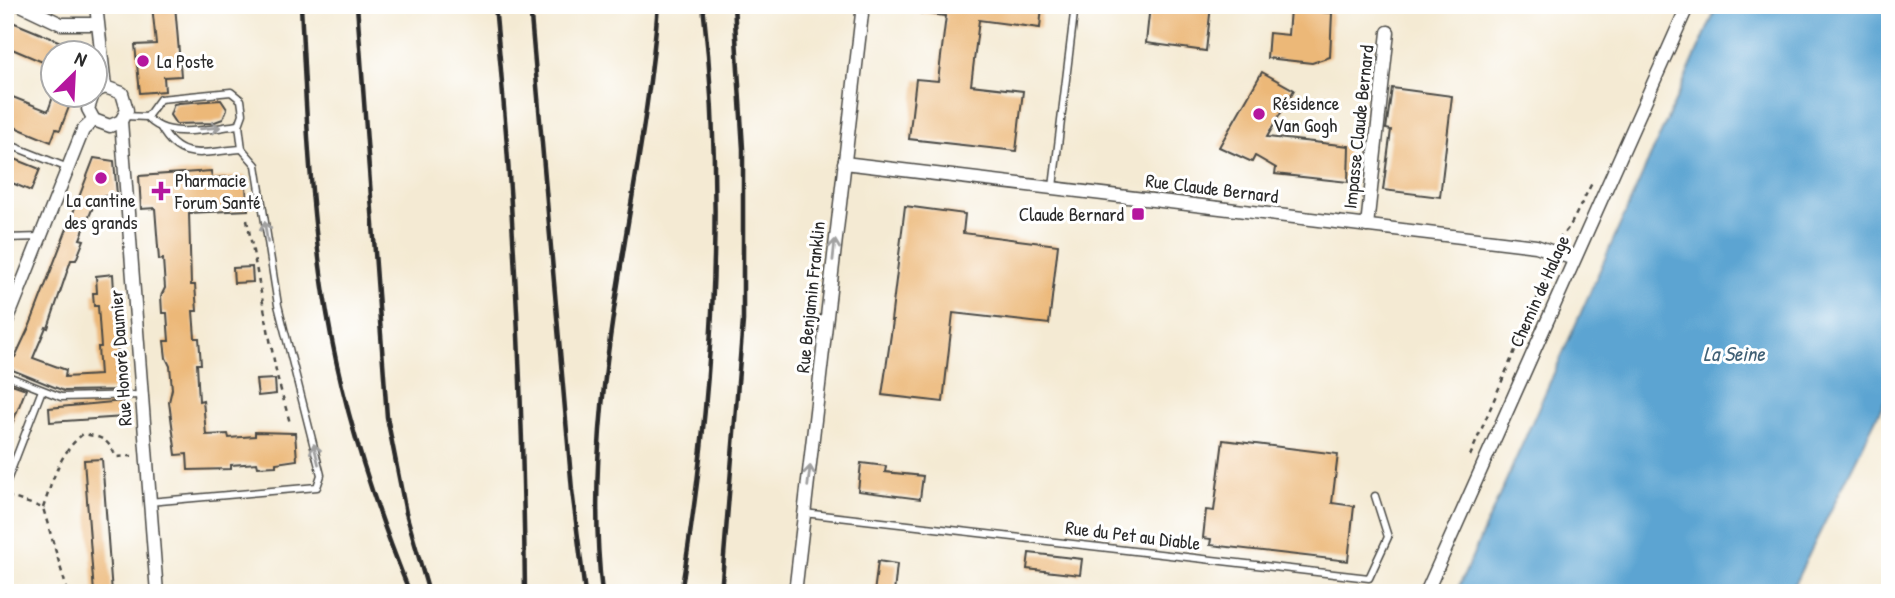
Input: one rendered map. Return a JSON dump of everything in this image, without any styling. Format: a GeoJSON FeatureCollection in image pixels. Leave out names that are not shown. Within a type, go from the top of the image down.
{"type":"FeatureCollection","features":[{"type":"Feature","properties":{"kind":"street"},"geometry":{"type":"LineString","coordinates":[[96,5],[97,38]]}},
{"type":"Feature","properties":{"kind":"street","name":"Rue Benjamin Franklin"},"geometry":{"type":"LineString","coordinates":[[795,593],[863,5]]}},
{"type":"Feature","properties":{"kind":"street","name":"Chemin de Halage"},"geometry":{"type":"LineString","coordinates":[[1426,593],[1688,5]]}},
{"type":"Feature","properties":{"kind":"street"},"geometry":{"type":"LineString","coordinates":[[25,6],[61,24],[97,24]]}},
{"type":"Feature","properties":{"kind":"street","name":"Impasse Claude Bernard"},"geometry":{"type":"LineString","coordinates":[[1367,226],[1388,32]]}},
{"type":"Feature","properties":{"kind":"street"},"geometry":{"type":"LineString","coordinates":[[88,108],[94,120],[104,126],[123,119],[127,104],[122,93],[108,92]]}},
{"type":"Feature","properties":{"kind":"street","name":"Rue Honoré Daumier"},"geometry":{"type":"LineString","coordinates":[[123,119],[157,593]]}},
{"type":"Feature","properties":{"kind":"street"},"geometry":{"type":"LineString","coordinates":[[5,326],[83,130],[94,120]]}},
{"type":"Feature","properties":{"kind":"street","name":"Rue Claude Bernard"},"geometry":{"type":"LineString","coordinates":[[844,163],[1536,246],[1574,258]]}},
{"type":"Feature","properties":{"kind":"lane"},"geometry":{"type":"LineString","coordinates":[[1053,188],[1075,5]]}},
{"type":"Feature","properties":{"kind":"lane"},"geometry":{"type":"LineString","coordinates":[[147,117],[160,99],[231,92],[241,100],[243,114],[239,125],[242,149],[256,165],[278,305],[321,475],[317,487],[149,502]]}},
{"type":"Feature","properties":{"kind":"lane"},"geometry":{"type":"LineString","coordinates":[[123,119],[147,117],[161,128],[171,131],[239,125]]}},
{"type":"Feature","properties":{"kind":"lane"},"geometry":{"type":"LineString","coordinates":[[161,128],[170,144],[181,152],[242,149]]}},
{"type":"Feature","properties":{"kind":"lane"},"geometry":{"type":"LineString","coordinates":[[5,144],[68,168]]}},
{"type":"Feature","properties":{"kind":"lane"},"geometry":{"type":"LineString","coordinates":[[5,238],[41,237]]}},
{"type":"Feature","properties":{"kind":"lane"},"geometry":{"type":"LineString","coordinates":[[5,375],[61,397],[142,395]]}},
{"type":"Feature","properties":{"kind":"lane"},"geometry":{"type":"LineString","coordinates":[[5,486],[43,390]]}},
{"type":"Feature","properties":{"kind":"lane","name":"Rue du Pet au Diable"},"geometry":{"type":"LineString","coordinates":[[804,513],[1370,578],[1388,537],[1376,496]]}},
{"type":"Feature","properties":{"kind":"path"},"geometry":{"type":"LineString","coordinates":[[247,220],[272,351],[290,423]]}},
{"type":"Feature","properties":{"kind":"path"},"geometry":{"type":"LineString","coordinates":[[68,593],[43,508],[59,463],[69,445],[83,434],[102,437],[110,443],[116,457],[146,455]]}},
{"type":"Feature","properties":{"kind":"path"},"geometry":{"type":"LineString","coordinates":[[5,495],[43,508]]}},
{"type":"Feature","properties":{"kind":"water","name":"La Seine"},"geometry":{"type":"Polygon","coordinates":[[[1718,5],[1890,5],[1890,390],[1790,593],[1456,593],[1718,5]]]}},
{"type":"Feature","properties":{"kind":"building"},"geometry":{"type":"Polygon","coordinates":[[[152,5],[175,5],[181,76],[164,77],[165,91],[140,93],[135,45],[156,44],[152,5]]]}},
{"type":"Feature","properties":{"kind":"building"},"geometry":{"type":"Polygon","coordinates":[[[920,5],[1042,5],[1040,28],[979,20],[971,85],[1023,91],[1016,151],[909,139],[916,79],[938,81],[946,16],[920,13],[920,5]]]}},
{"type":"Feature","properties":{"kind":"building"},"geometry":{"type":"Polygon","coordinates":[[[1150,5],[1211,5],[1206,51],[1146,43],[1150,5]]]}},
{"type":"Feature","properties":{"kind":"building"},"geometry":{"type":"Polygon","coordinates":[[[1290,9],[1332,13],[1330,57],[1312,63],[1267,58],[1269,33],[1288,35],[1290,9]]]}},
{"type":"Feature","properties":{"kind":"building"},"geometry":{"type":"Polygon","coordinates":[[[5,19],[51,38],[38,38],[38,60],[5,46],[5,19]]]}},
{"type":"Feature","properties":{"kind":"building","name":"Résidence Van Gogh"},"geometry":{"type":"Polygon","coordinates":[[[1262,72],[1294,90],[1267,137],[1349,146],[1348,182],[1275,174],[1276,168],[1255,156],[1252,162],[1219,147],[1262,72]]]}},
{"type":"Feature","properties":{"kind":"building"},"geometry":{"type":"Polygon","coordinates":[[[1392,88],[1452,96],[1440,197],[1383,190],[1391,130],[1386,129],[1392,88]]]}},
{"type":"Feature","properties":{"kind":"building"},"geometry":{"type":"Polygon","coordinates":[[[5,94],[48,111],[49,108],[69,108],[60,130],[56,129],[51,142],[5,123],[5,94]]]}},
{"type":"Feature","properties":{"kind":"building"},"geometry":{"type":"Polygon","coordinates":[[[221,100],[227,109],[223,119],[212,123],[176,124],[170,115],[174,104],[221,100]]]}},
{"type":"Feature","properties":{"kind":"building"},"geometry":{"type":"Polygon","coordinates":[[[5,155],[40,169],[31,191],[5,180],[5,155]]]}},
{"type":"Feature","properties":{"kind":"building"},"geometry":{"type":"Polygon","coordinates":[[[94,158],[114,161],[117,195],[97,197],[80,239],[84,240],[76,260],[71,260],[48,328],[46,327],[33,358],[66,370],[65,377],[100,375],[98,306],[94,306],[93,293],[97,293],[96,276],[113,274],[119,373],[125,373],[126,387],[122,387],[122,390],[64,391],[5,367],[10,355],[15,357],[30,325],[94,158]]]}},
{"type":"Feature","properties":{"kind":"building"},"geometry":{"type":"Polygon","coordinates":[[[211,171],[212,178],[245,176],[248,210],[189,213],[191,285],[195,285],[197,311],[193,311],[195,338],[199,338],[201,364],[197,364],[199,401],[203,400],[206,435],[228,434],[229,438],[255,436],[255,432],[295,433],[297,460],[276,463],[276,466],[258,467],[257,463],[231,465],[231,469],[188,470],[187,454],[176,455],[169,402],[172,389],[170,366],[164,341],[169,341],[167,313],[162,313],[161,296],[165,288],[163,259],[159,260],[155,208],[141,209],[139,176],[211,171]]]}},
{"type":"Feature","properties":{"kind":"building"},"geometry":{"type":"Polygon","coordinates":[[[905,206],[965,214],[963,233],[1058,245],[1049,324],[953,313],[943,402],[882,395],[905,206]]]}},
{"type":"Feature","properties":{"kind":"building"},"geometry":{"type":"Polygon","coordinates":[[[252,267],[253,282],[234,283],[233,268],[252,267]]]}},
{"type":"Feature","properties":{"kind":"building"},"geometry":{"type":"Polygon","coordinates":[[[275,379],[276,394],[258,396],[256,380],[275,379]]]}},
{"type":"Feature","properties":{"kind":"building"},"geometry":{"type":"Polygon","coordinates":[[[9,383],[26,389],[6,439],[5,392],[9,383]]]}},
{"type":"Feature","properties":{"kind":"building"},"geometry":{"type":"Polygon","coordinates":[[[123,401],[124,417],[50,422],[49,408],[123,401]]]}},
{"type":"Feature","properties":{"kind":"building"},"geometry":{"type":"Polygon","coordinates":[[[1223,440],[1338,454],[1332,503],[1354,506],[1348,561],[1210,545],[1211,539],[1203,538],[1206,510],[1214,511],[1223,440]]]}},
{"type":"Feature","properties":{"kind":"building"},"geometry":{"type":"Polygon","coordinates":[[[102,459],[112,593],[94,593],[84,460],[102,459]]]}},
{"type":"Feature","properties":{"kind":"building"},"geometry":{"type":"Polygon","coordinates":[[[861,463],[886,466],[885,472],[923,476],[920,499],[858,491],[861,463]]]}},
{"type":"Feature","properties":{"kind":"building"},"geometry":{"type":"Polygon","coordinates":[[[1029,553],[1082,559],[1080,575],[1027,569],[1029,553]]]}},
{"type":"Feature","properties":{"kind":"building"},"geometry":{"type":"Polygon","coordinates":[[[878,561],[897,564],[894,593],[874,593],[878,561]]]}},
{"type":"Feature","properties":{"kind":"railway"},"geometry":{"type":"LineString","coordinates":[[301,5],[313,198],[327,313],[342,385],[361,455],[410,593]]}},
{"type":"Feature","properties":{"kind":"railway"},"geometry":{"type":"LineString","coordinates":[[357,5],[387,417],[406,513],[429,593]]}},
{"type":"Feature","properties":{"kind":"railway"},"geometry":{"type":"LineString","coordinates":[[495,5],[516,299],[525,593]]}},
{"type":"Feature","properties":{"kind":"railway"},"geometry":{"type":"LineString","coordinates":[[530,5],[572,490],[585,593]]}},
{"type":"Feature","properties":{"kind":"railway"},"geometry":{"type":"LineString","coordinates":[[602,593],[597,519],[599,445],[606,372],[640,151],[658,5]]}},
{"type":"Feature","properties":{"kind":"railway"},"geometry":{"type":"LineString","coordinates":[[681,593],[701,447],[713,300],[714,152],[703,5]]}},
{"type":"Feature","properties":{"kind":"railway"},"geometry":{"type":"LineString","coordinates":[[721,593],[743,321],[743,149],[734,5]]}},
{"type":"Feature","properties":{"kind":"place","name":"La Poste"},"geometry":{"type":"Point","coordinates":[143,61]}},
{"type":"Feature","properties":{"kind":"place","name":"Résidence Van Gogh"},"geometry":{"type":"Point","coordinates":[1259,114]}},
{"type":"Feature","properties":{"kind":"place","name":"La cantine des grands"},"geometry":{"type":"Point","coordinates":[101,178]}},
{"type":"Feature","properties":{"kind":"place","name":"Pharmacie Forum Santé"},"geometry":{"type":"Point","coordinates":[161,191]}},
{"type":"Feature","properties":{"kind":"place","name":"Claude Bernard"},"geometry":{"type":"Point","coordinates":[1138,214]}}]}
